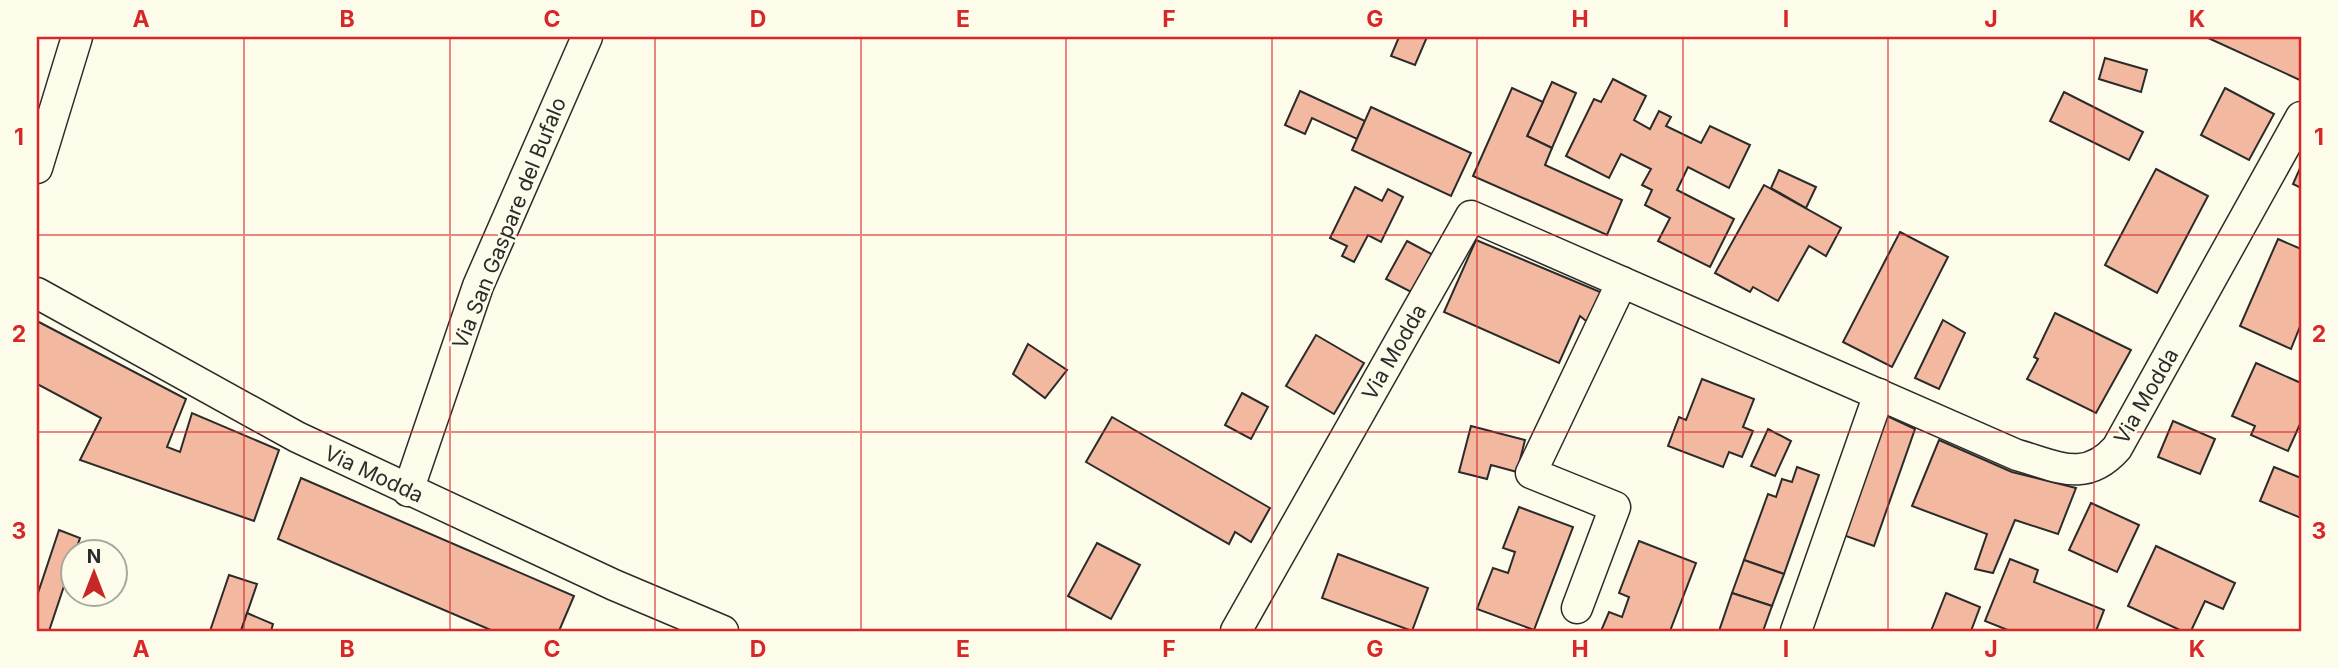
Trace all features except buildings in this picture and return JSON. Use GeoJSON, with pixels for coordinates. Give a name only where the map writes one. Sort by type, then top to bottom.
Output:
{"type":"FeatureCollection","features":[{"type":"Feature","properties":{"kind":"street"},"geometry":{"type":"LineString","coordinates":[[37,168],[77,37]]}},
{"type":"Feature","properties":{"kind":"street","name":"Via San Gaspare del Bufalo"},"geometry":{"type":"LineString","coordinates":[[408,491],[478,286],[587,37]]}},
{"type":"Feature","properties":{"kind":"street","name":"Via Modda"},"geometry":{"type":"LineString","coordinates":[[1236,631],[1471,216],[2017,455],[2072,470],[2093,469],[2118,448],[2301,117]]}},
{"type":"Feature","properties":{"kind":"street"},"geometry":{"type":"LineString","coordinates":[[1577,608],[1615,507],[1531,473],[1622,282]]}},
{"type":"Feature","properties":{"kind":"street","name":"Via Modda"},"geometry":{"type":"LineString","coordinates":[[37,293],[274,425],[408,491],[723,631]]}},
{"type":"Feature","properties":{"kind":"street"},"geometry":{"type":"LineString","coordinates":[[1796,631],[1879,394]]}}]}
